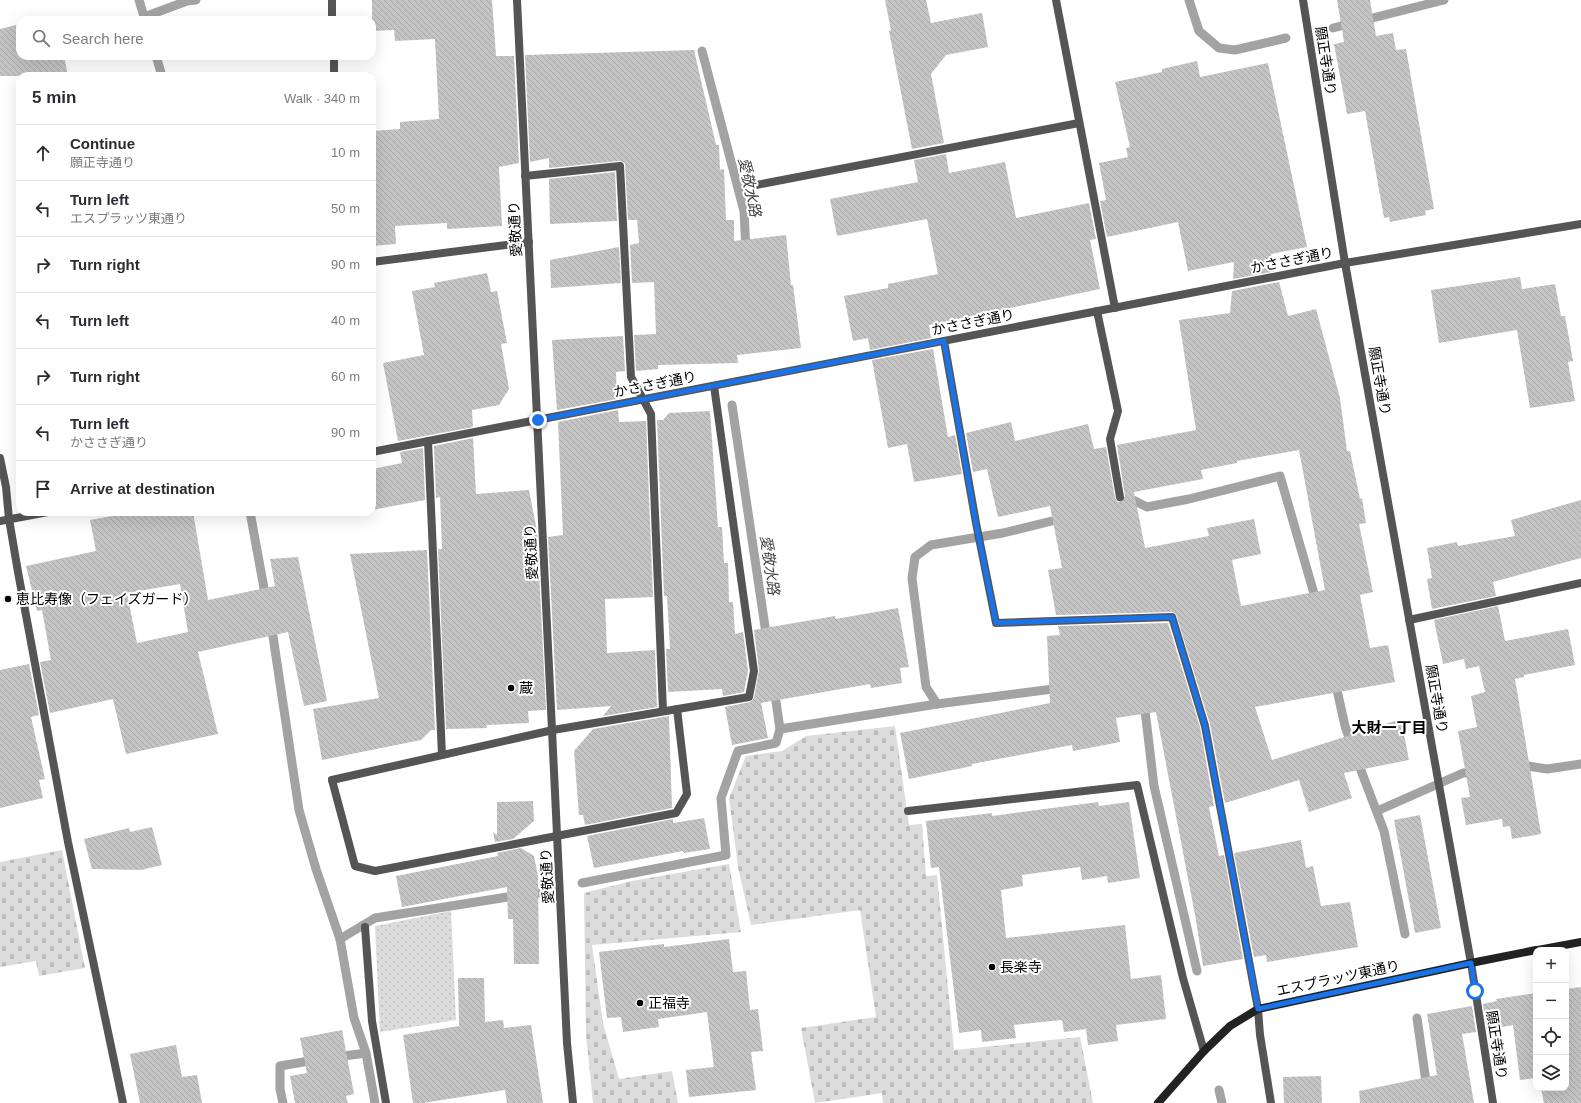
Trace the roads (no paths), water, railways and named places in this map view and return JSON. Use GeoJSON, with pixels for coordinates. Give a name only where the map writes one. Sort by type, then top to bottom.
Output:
{"type":"FeatureCollection","features":[{"type":"Feature","properties":{"kind":"street"},"geometry":{"type":"LineString","coordinates":[[332,0],[332,16]]}},
{"type":"Feature","properties":{"kind":"street","name":"愛敬通り"},"geometry":{"type":"LineString","coordinates":[[517,0],[568,1043],[573,1103]]}},
{"type":"Feature","properties":{"kind":"street"},"geometry":{"type":"LineString","coordinates":[[1056,0],[1114,308]]}},
{"type":"Feature","properties":{"kind":"street","name":"願正寺通り"},"geometry":{"type":"LineString","coordinates":[[1302,0],[1345,263],[1471,963],[1493,1103]]}},
{"type":"Feature","properties":{"kind":"street"},"geometry":{"type":"LineString","coordinates":[[334,60],[334,72]]}},
{"type":"Feature","properties":{"kind":"street"},"geometry":{"type":"LineString","coordinates":[[756,185],[1079,123]]}},
{"type":"Feature","properties":{"kind":"street"},"geometry":{"type":"LineString","coordinates":[[526,176],[620,166],[631,377],[651,414],[663,711]]}},
{"type":"Feature","properties":{"kind":"street","name":"かささぎ通り"},"geometry":{"type":"LineString","coordinates":[[376,451],[1345,263],[1581,224]]}},
{"type":"Feature","properties":{"kind":"street"},"geometry":{"type":"LineString","coordinates":[[376,261],[529,242]]}},
{"type":"Feature","properties":{"kind":"street"},"geometry":{"type":"LineString","coordinates":[[1097,311],[1118,411],[1110,439],[1120,498]]}},
{"type":"Feature","properties":{"kind":"street"},"geometry":{"type":"LineString","coordinates":[[944,341],[976,524],[996,623],[1172,617],[1205,726],[1258,1009],[1260,1035],[1271,1103]]}},
{"type":"Feature","properties":{"kind":"street"},"geometry":{"type":"LineString","coordinates":[[677,709],[687,794],[676,813],[376,871],[355,866],[332,780],[553,730],[663,711],[748,697],[754,671],[714,386]]}},
{"type":"Feature","properties":{"kind":"street"},"geometry":{"type":"LineString","coordinates":[[428,441],[442,755]]}},
{"type":"Feature","properties":{"kind":"street"},"geometry":{"type":"LineString","coordinates":[[0,458],[6,487],[9,519],[68,842],[123,1103]]}},
{"type":"Feature","properties":{"kind":"street"},"geometry":{"type":"LineString","coordinates":[[0,521],[26,516]]}},
{"type":"Feature","properties":{"kind":"street"},"geometry":{"type":"LineString","coordinates":[[1409,620],[1581,583]]}},
{"type":"Feature","properties":{"kind":"street"},"geometry":{"type":"LineString","coordinates":[[908,811],[1137,785],[1183,978],[1204,1051]]}},
{"type":"Feature","properties":{"kind":"street"},"geometry":{"type":"LineString","coordinates":[[365,927],[372,1021],[386,1103]]}},
{"type":"Feature","properties":{"kind":"street","name":"エスプラッツ東通り"},"geometry":{"type":"LineString","coordinates":[[1554,947],[1581,942]]}},
{"type":"Feature","properties":{"kind":"street","name":"エスプラッツ東通り"},"geometry":{"type":"LineString","coordinates":[[1158,1103],[1204,1051],[1230,1026],[1258,1009],[1533,951]]}},
{"type":"Feature","properties":{"kind":"waterway"},"geometry":{"type":"LineString","coordinates":[[139,0],[144,16]]}},
{"type":"Feature","properties":{"kind":"waterway"},"geometry":{"type":"LineString","coordinates":[[147,16],[187,1],[196,0]]}},
{"type":"Feature","properties":{"kind":"waterway"},"geometry":{"type":"LineString","coordinates":[[1189,0],[1199,31],[1219,48],[1235,50],[1286,38]]}},
{"type":"Feature","properties":{"kind":"waterway"},"geometry":{"type":"LineString","coordinates":[[1333,28],[1444,0]]}},
{"type":"Feature","properties":{"kind":"waterway","name":"愛敬水路"},"geometry":{"type":"LineString","coordinates":[[702,51],[744,211],[746,251]]}},
{"type":"Feature","properties":{"kind":"waterway"},"geometry":{"type":"LineString","coordinates":[[157,60],[161,72]]}},
{"type":"Feature","properties":{"kind":"waterway","name":"愛敬水路"},"geometry":{"type":"LineString","coordinates":[[732,405],[767,640]]}},
{"type":"Feature","properties":{"kind":"waterway"},"geometry":{"type":"LineString","coordinates":[[1124,502],[1133,500],[1147,507],[1189,499],[1280,476],[1317,604]]}},
{"type":"Feature","properties":{"kind":"waterway"},"geometry":{"type":"LineString","coordinates":[[251,516],[266,599]]}},
{"type":"Feature","properties":{"kind":"waterway"},"geometry":{"type":"LineString","coordinates":[[780,729],[937,704],[926,687],[912,578],[915,557],[931,545],[1003,533],[1064,518]]}},
{"type":"Feature","properties":{"kind":"waterway"},"geometry":{"type":"LineString","coordinates":[[271,623],[299,810],[316,869],[340,939],[354,1018],[366,1053],[375,1103]]}},
{"type":"Feature","properties":{"kind":"waterway"},"geometry":{"type":"LineString","coordinates":[[1335,681],[1345,726],[1352,746]]}},
{"type":"Feature","properties":{"kind":"waterway"},"geometry":{"type":"LineString","coordinates":[[582,883],[726,855],[721,798],[738,751],[776,743],[780,729],[774,688]]}},
{"type":"Feature","properties":{"kind":"waterway"},"geometry":{"type":"LineString","coordinates":[[937,704],[1061,688]]}},
{"type":"Feature","properties":{"kind":"waterway"},"geometry":{"type":"LineString","coordinates":[[1144,702],[1154,786],[1197,971]]}},
{"type":"Feature","properties":{"kind":"waterway"},"geometry":{"type":"LineString","coordinates":[[1357,760],[1384,831],[1405,934]]}},
{"type":"Feature","properties":{"kind":"waterway"},"geometry":{"type":"LineString","coordinates":[[1519,767],[1528,766],[1547,769],[1581,764]]}},
{"type":"Feature","properties":{"kind":"waterway"},"geometry":{"type":"LineString","coordinates":[[1377,811],[1463,773],[1476,772]]}},
{"type":"Feature","properties":{"kind":"waterway"},"geometry":{"type":"LineString","coordinates":[[340,939],[375,918],[539,893]]}},
{"type":"Feature","properties":{"kind":"waterway"},"geometry":{"type":"LineString","coordinates":[[1417,1018],[1429,1103]]}},
{"type":"Feature","properties":{"kind":"waterway"},"geometry":{"type":"LineString","coordinates":[[336,1057],[366,1053]]}},
{"type":"Feature","properties":{"kind":"waterway"},"geometry":{"type":"LineString","coordinates":[[283,1103],[280,1089],[280,1066],[315,1060]]}},
{"type":"Feature","properties":{"kind":"waterway"},"geometry":{"type":"LineString","coordinates":[[1219,1090],[1222,1103]]}},
{"type":"Feature","properties":{"kind":"place","name":"恵比寿像（フェイズガード）"},"geometry":{"type":"Point","coordinates":[8,599]}},
{"type":"Feature","properties":{"kind":"place","name":"蔵"},"geometry":{"type":"Point","coordinates":[511,688]}},
{"type":"Feature","properties":{"kind":"place","name":"長楽寺"},"geometry":{"type":"Point","coordinates":[992,967]}},
{"type":"Feature","properties":{"kind":"place","name":"正福寺"},"geometry":{"type":"Point","coordinates":[640,1003]}},
{"type":"Feature","properties":{"kind":"district","name":"大財一丁目"},"geometry":{"type":"Point","coordinates":[1389,727]}}]}
